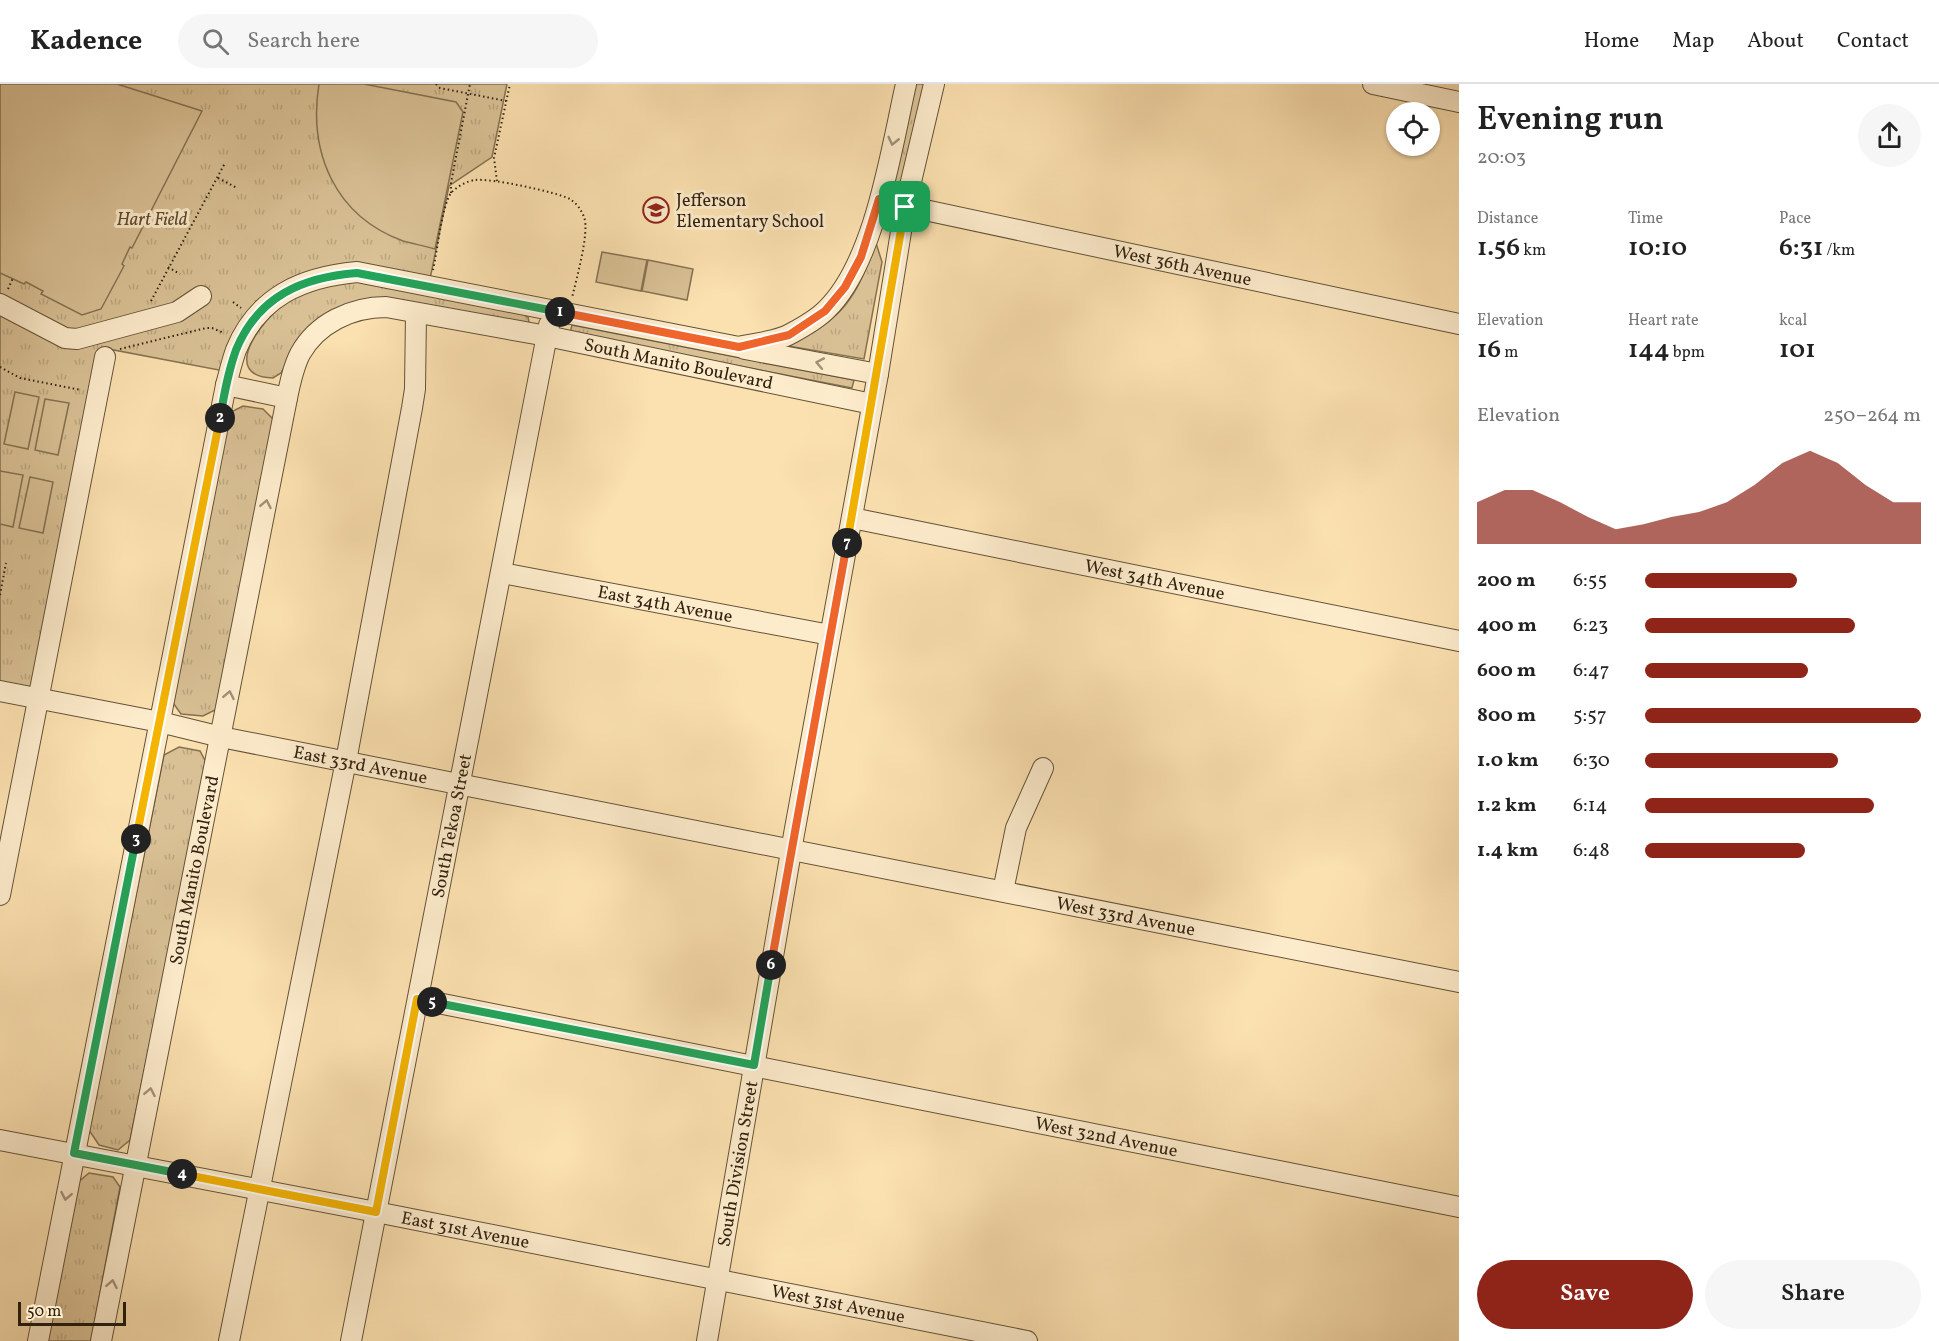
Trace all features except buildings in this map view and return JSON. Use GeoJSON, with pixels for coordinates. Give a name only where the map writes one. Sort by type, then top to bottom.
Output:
{"type":"FeatureCollection","features":[{"type":"Feature","properties":{"kind":"street","name":"South Manito Boulevard"},"geometry":{"type":"LineString","coordinates":[[38,1341],[226,386],[236,350],[248,328],[260,312],[293,286],[331,274],[357,273],[382,276],[739,347],[789,335],[825,311],[845,287],[861,257],[879,199],[906,84]]}},
{"type":"Feature","properties":{"kind":"street"},"geometry":{"type":"LineString","coordinates":[[905,207],[934,84]]}},
{"type":"Feature","properties":{"kind":"street"},"geometry":{"type":"LineString","coordinates":[[1373,84],[1459,102]]}},
{"type":"Feature","properties":{"kind":"street","name":"West 36th Avenue"},"geometry":{"type":"LineString","coordinates":[[879,199],[905,207],[1459,324]]}},
{"type":"Feature","properties":{"kind":"street","name":"South Division Street"},"geometry":{"type":"LineString","coordinates":[[707,1341],[792,849],[878,374],[905,207]]}},
{"type":"Feature","properties":{"kind":"street"},"geometry":{"type":"LineString","coordinates":[[3,299],[65,338],[77,339],[177,312],[201,296]]}},
{"type":"Feature","properties":{"kind":"street","name":"South Manito Boulevard"},"geometry":{"type":"LineString","coordinates":[[101,1341],[287,398],[293,371],[312,336],[346,314],[371,307],[386,307],[547,336],[872,404]]}},
{"type":"Feature","properties":{"kind":"street","name":"South Tekoa Street"},"geometry":{"type":"LineString","coordinates":[[351,1341],[552,310]]}},
{"type":"Feature","properties":{"kind":"street"},"geometry":{"type":"LineString","coordinates":[[229,1341],[346,761],[412,408],[415,389],[416,313]]}},
{"type":"Feature","properties":{"kind":"street"},"geometry":{"type":"LineString","coordinates":[[739,347],[878,374]]}},
{"type":"Feature","properties":{"kind":"street"},"geometry":{"type":"LineString","coordinates":[[0,895],[105,357]]}},
{"type":"Feature","properties":{"kind":"street"},"geometry":{"type":"LineString","coordinates":[[226,386],[287,398]]}},
{"type":"Feature","properties":{"kind":"street","name":"West 34th Avenue"},"geometry":{"type":"LineString","coordinates":[[852,518],[1459,641]]}},
{"type":"Feature","properties":{"kind":"street","name":"East 34th Avenue"},"geometry":{"type":"LineString","coordinates":[[502,573],[830,635]]}},
{"type":"Feature","properties":{"kind":"street","name":"East 33rd Avenue"},"geometry":{"type":"LineString","coordinates":[[0,691],[220,737],[792,849]]}},
{"type":"Feature","properties":{"kind":"street"},"geometry":{"type":"LineString","coordinates":[[1003,891],[1016,828],[1043,768]]}},
{"type":"Feature","properties":{"kind":"street","name":"West 33rd Avenue"},"geometry":{"type":"LineString","coordinates":[[792,849],[1459,982]]}},
{"type":"Feature","properties":{"kind":"street","name":"West 32nd Avenue"},"geometry":{"type":"LineString","coordinates":[[417,999],[1459,1207]]}},
{"type":"Feature","properties":{"kind":"street","name":"East 31st Avenue"},"geometry":{"type":"LineString","coordinates":[[0,1140],[718,1278]]}},
{"type":"Feature","properties":{"kind":"street","name":"West 31st Avenue"},"geometry":{"type":"LineString","coordinates":[[718,1278],[1027,1341]]}},
{"type":"Feature","properties":{"kind":"path"},"geometry":{"type":"LineString","coordinates":[[436,84],[440,88],[506,101]]}},
{"type":"Feature","properties":{"kind":"path"},"geometry":{"type":"LineString","coordinates":[[433,273],[446,206],[451,193],[470,84]]}},
{"type":"Feature","properties":{"kind":"path"},"geometry":{"type":"LineString","coordinates":[[497,182],[494,158],[510,84]]}},
{"type":"Feature","properties":{"kind":"path"},"geometry":{"type":"LineString","coordinates":[[147,309],[225,163]]}},
{"type":"Feature","properties":{"kind":"path"},"geometry":{"type":"LineString","coordinates":[[217,177],[237,188]]}},
{"type":"Feature","properties":{"kind":"path"},"geometry":{"type":"LineString","coordinates":[[451,193],[461,185],[473,181],[497,182],[572,200],[580,208],[585,219],[586,230],[572,301]]}},
{"type":"Feature","properties":{"kind":"path"},"geometry":{"type":"LineString","coordinates":[[168,267],[180,274]]}},
{"type":"Feature","properties":{"kind":"path"},"geometry":{"type":"LineString","coordinates":[[3,299],[13,278]]}},
{"type":"Feature","properties":{"kind":"path"},"geometry":{"type":"LineString","coordinates":[[233,302],[246,312]]}},
{"type":"Feature","properties":{"kind":"path"},"geometry":{"type":"LineString","coordinates":[[0,595],[6,563]]}},
{"type":"Feature","properties":{"kind":"green space","name":"Hart Field"},"geometry":{"type":"Polygon","coordinates":[[[0,84],[507,84],[492,157],[449,186],[430,279],[297,278],[224,371],[103,348],[36,691],[0,684],[0,84]]]}},
{"type":"Feature","properties":{"kind":"green space"},"geometry":{"type":"Polygon","coordinates":[[[0,84],[117,84],[202,111],[132,248],[130,247],[122,264],[124,266],[101,309],[82,315],[41,294],[43,291],[26,282],[24,284],[0,273],[0,84]]]}},
{"type":"Feature","properties":{"kind":"green space"},"geometry":{"type":"Polygon","coordinates":[[[319,84],[364,84],[456,102],[463,112],[435,249],[403,241],[379,230],[360,216],[344,199],[331,179],[318,134],[319,84]]]}},
{"type":"Feature","properties":{"kind":"green space"},"geometry":{"type":"Polygon","coordinates":[[[915,84],[925,84],[900,186],[890,184],[915,84]]]}},
{"type":"Feature","properties":{"kind":"green space"},"geometry":{"type":"Polygon","coordinates":[[[876,243],[882,262],[864,359],[788,346],[822,326],[845,305],[861,279],[876,243]]]}},
{"type":"Feature","properties":{"kind":"green space"},"geometry":{"type":"Polygon","coordinates":[[[602,252],[647,260],[641,291],[596,282],[602,252]]]}},
{"type":"Feature","properties":{"kind":"green space"},"geometry":{"type":"Polygon","coordinates":[[[648,260],[693,269],[687,300],[642,291],[648,260]]]}},
{"type":"Feature","properties":{"kind":"green space"},"geometry":{"type":"Polygon","coordinates":[[[350,281],[523,314],[528,317],[529,322],[525,325],[382,300],[290,356],[281,373],[273,378],[257,375],[249,368],[247,357],[250,346],[257,333],[276,311],[308,292],[350,281]]]}},
{"type":"Feature","properties":{"kind":"green space"},"geometry":{"type":"Polygon","coordinates":[[[572,325],[854,380],[852,388],[570,333],[572,325]]]}},
{"type":"Feature","properties":{"kind":"green space"},"geometry":{"type":"Polygon","coordinates":[[[15,392],[39,397],[28,449],[4,444],[15,392]]]}},
{"type":"Feature","properties":{"kind":"green space"},"geometry":{"type":"Polygon","coordinates":[[[45,399],[69,403],[58,455],[35,450],[45,399]]]}},
{"type":"Feature","properties":{"kind":"green space"},"geometry":{"type":"Polygon","coordinates":[[[243,406],[263,409],[275,421],[219,708],[203,716],[181,714],[171,700],[227,414],[243,406]]]}},
{"type":"Feature","properties":{"kind":"green space"},"geometry":{"type":"Polygon","coordinates":[[[0,471],[23,475],[13,527],[0,524],[0,471]]]}},
{"type":"Feature","properties":{"kind":"green space"},"geometry":{"type":"Polygon","coordinates":[[[30,477],[53,482],[43,533],[19,528],[30,477]]]}},
{"type":"Feature","properties":{"kind":"green space"},"geometry":{"type":"Polygon","coordinates":[[[179,747],[200,751],[207,764],[130,1140],[118,1150],[99,1145],[89,1130],[164,755],[179,747]]]}},
{"type":"Feature","properties":{"kind":"green space"},"geometry":{"type":"Polygon","coordinates":[[[89,1173],[113,1177],[120,1187],[91,1341],[46,1341],[76,1184],[89,1173]]]}},
{"type":"Feature","properties":{"kind":"place","name":"Jefferson Elementary School"},"geometry":{"type":"Point","coordinates":[656,210]}},
{"type":"Feature","properties":{"kind":"route"},"geometry":{"type":"LineString","coordinates":[[879,199],[905,207],[878,374],[754,1065],[417,999],[376,1212],[74,1153],[226,386],[236,350],[260,312],[293,286],[331,274],[357,273],[382,276],[739,347],[789,335],[825,311],[845,287],[861,257],[879,199]]}}]}
